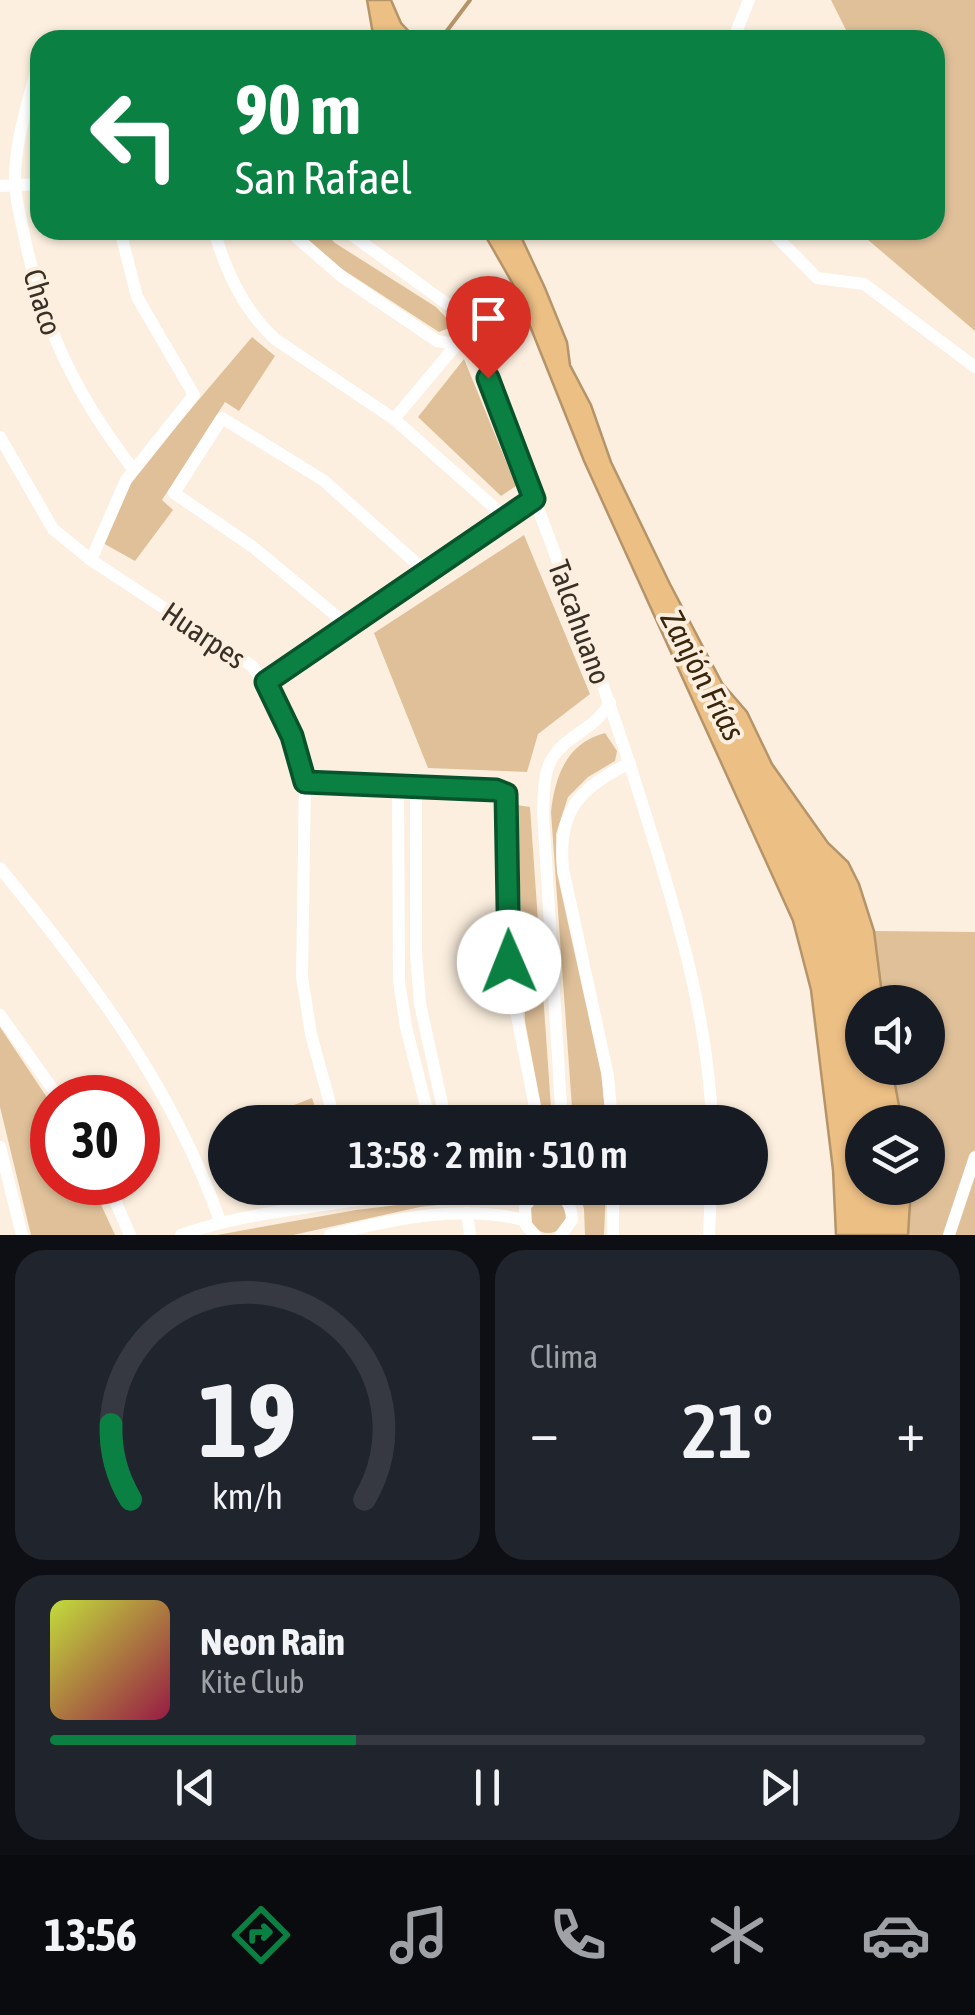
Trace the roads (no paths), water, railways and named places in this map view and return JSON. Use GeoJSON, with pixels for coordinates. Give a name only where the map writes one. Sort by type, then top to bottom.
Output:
{"type":"FeatureCollection","features":[{"type":"Feature","properties":{"kind":"street"},"geometry":{"type":"LineString","coordinates":[[736,30],[749,0]]}},
{"type":"Feature","properties":{"kind":"street","name":"Chaco"},"geometry":{"type":"LineString","coordinates":[[30,98],[15,186],[37,292],[54,341],[99,422],[133,469]]}},
{"type":"Feature","properties":{"kind":"street"},"geometry":{"type":"LineString","coordinates":[[23,127],[30,126]]}},
{"type":"Feature","properties":{"kind":"street"},"geometry":{"type":"LineString","coordinates":[[0,186],[30,185]]}},
{"type":"Feature","properties":{"kind":"street"},"geometry":{"type":"LineString","coordinates":[[91,560],[133,469],[194,395],[137,297],[123,240]]}},
{"type":"Feature","properties":{"kind":"street"},"geometry":{"type":"LineString","coordinates":[[218,240],[233,282],[258,323],[275,339],[394,419],[505,517]]}},
{"type":"Feature","properties":{"kind":"street"},"geometry":{"type":"LineString","coordinates":[[300,240],[341,276],[438,340],[477,348]]}},
{"type":"Feature","properties":{"kind":"street","name":"Talcahuano"},"geometry":{"type":"LineString","coordinates":[[359,240],[462,317],[610,702],[601,719],[553,757],[545,782],[543,812],[561,1105]]}},
{"type":"Feature","properties":{"kind":"street"},"geometry":{"type":"LineString","coordinates":[[780,240],[817,278],[864,284],[975,368]]}},
{"type":"Feature","properties":{"kind":"street"},"geometry":{"type":"LineString","coordinates":[[394,419],[456,344]]}},
{"type":"Feature","properties":{"kind":"street"},"geometry":{"type":"LineString","coordinates":[[346,624],[253,547],[174,494],[222,418],[322,480],[424,571]]}},
{"type":"Feature","properties":{"kind":"street","name":"Huarpes"},"geometry":{"type":"LineString","coordinates":[[0,437],[53,529],[91,560],[252,666],[266,682],[292,736],[305,782],[302,977],[311,1034],[330,1105]]}},
{"type":"Feature","properties":{"kind":"street"},"geometry":{"type":"LineString","coordinates":[[266,682],[534,499]]}},
{"type":"Feature","properties":{"kind":"street"},"geometry":{"type":"LineString","coordinates":[[610,702],[664,872],[692,979],[711,1105]]}},
{"type":"Feature","properties":{"kind":"street"},"geometry":{"type":"LineString","coordinates":[[610,1105],[605,1061],[563,869],[562,839],[574,803],[606,775],[630,763]]}},
{"type":"Feature","properties":{"kind":"street"},"geometry":{"type":"LineString","coordinates":[[305,782],[496,790],[506,794],[512,990],[535,1105]]}},
{"type":"Feature","properties":{"kind":"street"},"geometry":{"type":"LineString","coordinates":[[398,785],[399,981],[426,1105]]}},
{"type":"Feature","properties":{"kind":"street"},"geometry":{"type":"LineString","coordinates":[[416,786],[419,987],[426,1044],[442,1105]]}},
{"type":"Feature","properties":{"kind":"street"},"geometry":{"type":"LineString","coordinates":[[0,868],[89,980],[156,1078],[192,1149],[220,1221]]}},
{"type":"Feature","properties":{"kind":"street"},"geometry":{"type":"LineString","coordinates":[[0,1016],[43,1075]]}},
{"type":"Feature","properties":{"kind":"street"},"geometry":{"type":"LineString","coordinates":[[0,1147],[22,1235]]}},
{"type":"Feature","properties":{"kind":"street"},"geometry":{"type":"LineString","coordinates":[[950,1235],[975,1157]]}},
{"type":"Feature","properties":{"kind":"street"},"geometry":{"type":"LineString","coordinates":[[118,1205],[130,1235]]}},
{"type":"Feature","properties":{"kind":"street"},"geometry":{"type":"LineString","coordinates":[[181,1235],[220,1221],[301,1205]]}},
{"type":"Feature","properties":{"kind":"street"},"geometry":{"type":"LineString","coordinates":[[330,1235],[492,1212],[529,1230],[528,1205]]}},
{"type":"Feature","properties":{"kind":"street"},"geometry":{"type":"LineString","coordinates":[[564,1234],[572,1213],[570,1205]]}},
{"type":"Feature","properties":{"kind":"street"},"geometry":{"type":"LineString","coordinates":[[613,1205],[613,1235]]}},
{"type":"Feature","properties":{"kind":"street"},"geometry":{"type":"LineString","coordinates":[[709,1235],[710,1205]]}},
{"type":"Feature","properties":{"kind":"street"},"geometry":{"type":"LineString","coordinates":[[467,1213],[470,1235]]}},
{"type":"Feature","properties":{"kind":"water"},"geometry":{"type":"Polygon","coordinates":[[[367,0],[391,0],[408,30],[372,30],[367,0]]]}},
{"type":"Feature","properties":{"kind":"water","name":"Zanjón Frías"},"geometry":{"type":"Polygon","coordinates":[[[488,240],[523,240],[567,342],[570,365],[591,405],[611,462],[670,584],[722,683],[747,712],[772,764],[828,843],[848,862],[859,884],[874,931],[881,985],[845,985],[845,1085],[895,1085],[899,1105],[845,1105],[845,1205],[910,1205],[908,1235],[836,1235],[833,1170],[811,990],[793,921],[584,461],[514,286],[488,240]]]}},
{"type":"Feature","properties":{"kind":"waterway"},"geometry":{"type":"LineString","coordinates":[[448,30],[470,0]]}}]}
